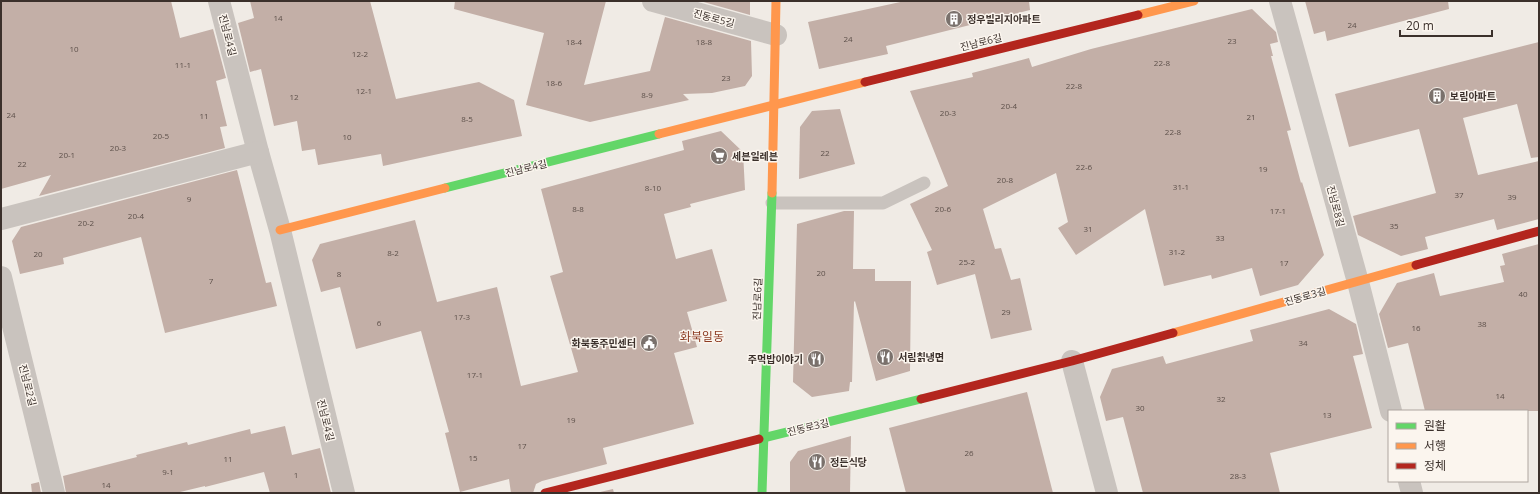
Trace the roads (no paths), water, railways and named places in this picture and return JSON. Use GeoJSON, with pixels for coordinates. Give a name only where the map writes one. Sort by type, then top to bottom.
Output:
{"type":"FeatureCollection","features":[{"type":"Feature","properties":{"kind":"street","name":"진남로4길"},"geometry":{"type":"LineString","coordinates":[[219,1],[280,230],[344,493]]}},
{"type":"Feature","properties":{"kind":"street","name":"진동로5길"},"geometry":{"type":"LineString","coordinates":[[653,1],[776,35]]}},
{"type":"Feature","properties":{"kind":"street","name":"진남로6길"},"geometry":{"type":"LineString","coordinates":[[762,493],[772,203],[776,1]]}},
{"type":"Feature","properties":{"kind":"street","name":"진남로6길"},"geometry":{"type":"LineString","coordinates":[[773,105],[1194,1]]}},
{"type":"Feature","properties":{"kind":"street","name":"진남로8길"},"geometry":{"type":"LineString","coordinates":[[1280,1],[1358,282],[1391,410]]}},
{"type":"Feature","properties":{"kind":"street","name":"진남로4길"},"geometry":{"type":"LineString","coordinates":[[280,230],[773,105]]}},
{"type":"Feature","properties":{"kind":"street"},"geometry":{"type":"LineString","coordinates":[[1,219],[258,152]]}},
{"type":"Feature","properties":{"kind":"street","name":"진동로3길"},"geometry":{"type":"LineString","coordinates":[[545,493],[1072,361],[1539,231]]}},
{"type":"Feature","properties":{"kind":"street","name":"진남로2길"},"geometry":{"type":"LineString","coordinates":[[1,277],[54,493]]}},
{"type":"Feature","properties":{"kind":"street"},"geometry":{"type":"LineString","coordinates":[[1072,361],[1107,493]]}},
{"type":"Feature","properties":{"kind":"street"},"geometry":{"type":"LineString","coordinates":[[1409,482],[1412,493]]}},
{"type":"Feature","properties":{"kind":"lane"},"geometry":{"type":"LineString","coordinates":[[772,203],[883,203],[924,183]]}},
{"type":"Feature","properties":{"kind":"place","name":"정우빌리지아파트"},"geometry":{"type":"Point","coordinates":[954,19]}},
{"type":"Feature","properties":{"kind":"place","name":"보림아파트"},"geometry":{"type":"Point","coordinates":[1437,96]}},
{"type":"Feature","properties":{"kind":"place","name":"세븐일레븐"},"geometry":{"type":"Point","coordinates":[719,156]}},
{"type":"Feature","properties":{"kind":"place","name":"화북동주민센터"},"geometry":{"type":"Point","coordinates":[649,343]}},
{"type":"Feature","properties":{"kind":"place","name":"서림칡냉면"},"geometry":{"type":"Point","coordinates":[885,357]}},
{"type":"Feature","properties":{"kind":"place","name":"주먹밥이야기"},"geometry":{"type":"Point","coordinates":[816,359]}},
{"type":"Feature","properties":{"kind":"place","name":"정든식당"},"geometry":{"type":"Point","coordinates":[817,462]}},
{"type":"Feature","properties":{"kind":"district","name":"화북일동"},"geometry":{"type":"Point","coordinates":[702,336]}}]}
